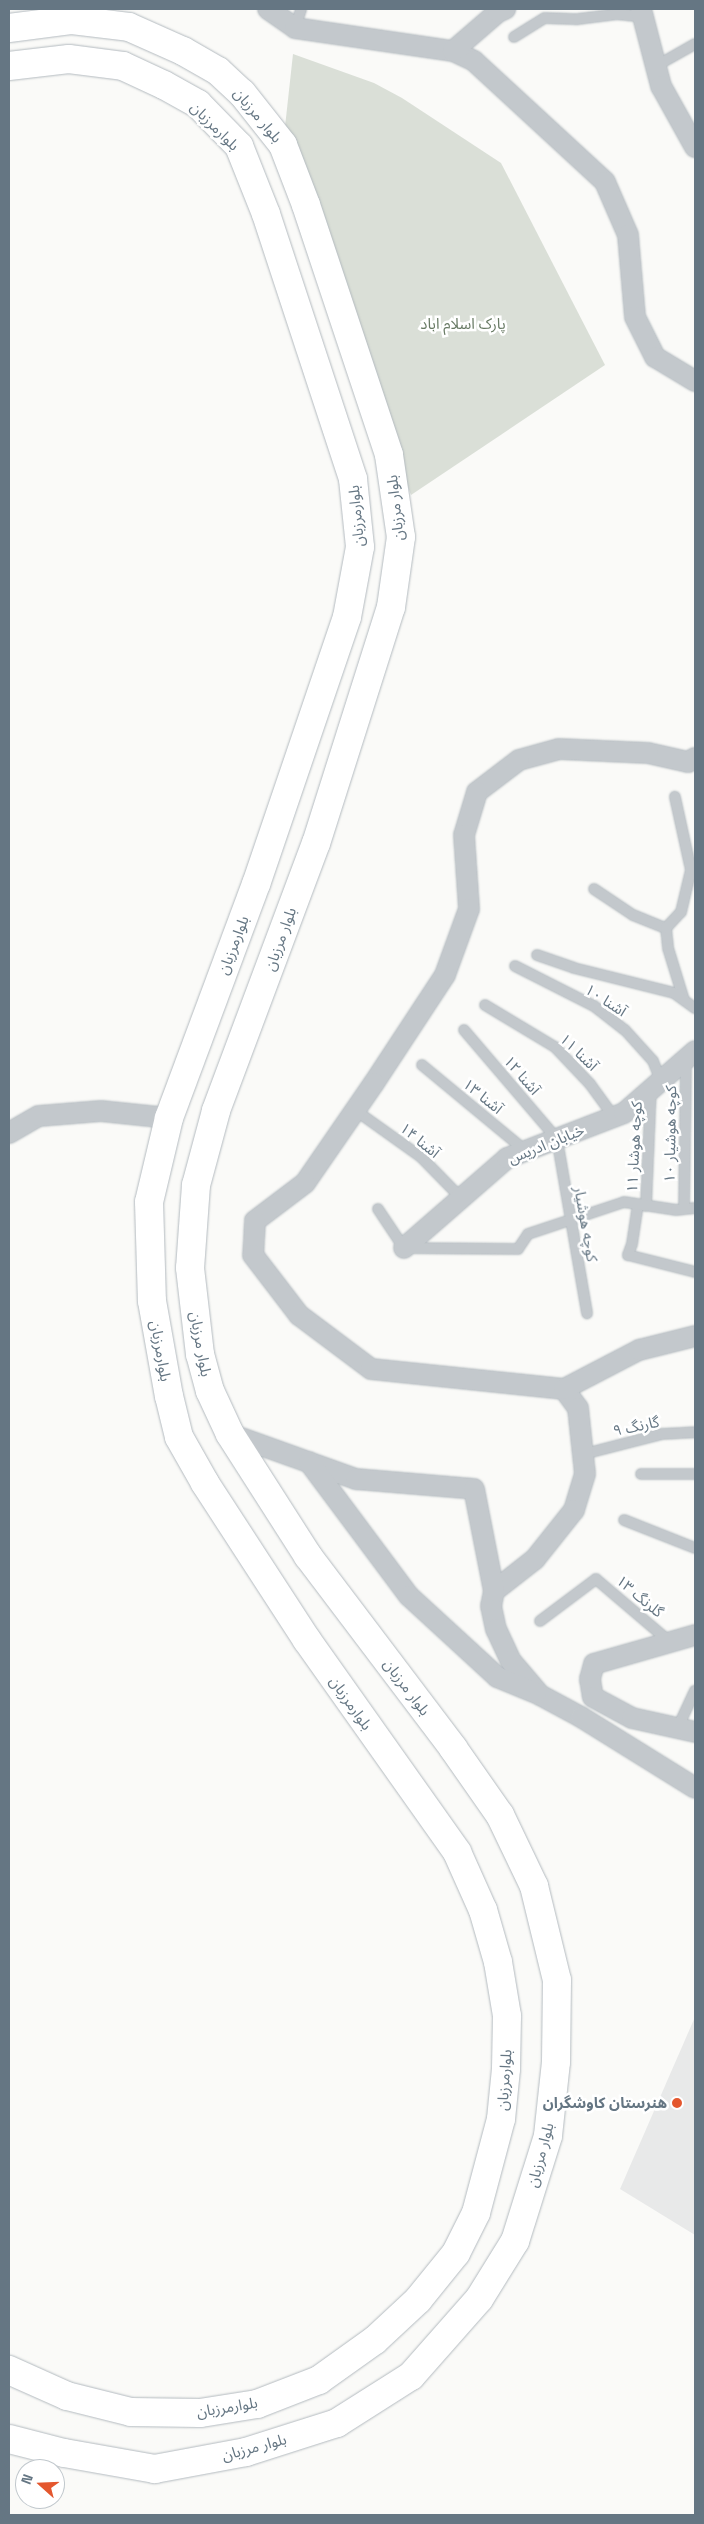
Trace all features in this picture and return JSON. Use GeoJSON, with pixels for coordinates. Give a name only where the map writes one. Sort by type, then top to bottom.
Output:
{"type":"FeatureCollection","features":[{"type":"Feature","properties":{"kind":"main road","name":"بلوار مرزبان"},"geometry":{"type":"LineString","coordinates":[[9,28],[72,20],[129,27],[183,51],[218,71],[242,93],[283,145],[306,205],[389,455],[401,537],[391,607],[316,843],[216,1111],[196,1185],[190,1268],[200,1354],[210,1391],[230,1434],[308,1556],[453,1748],[500,1815],[534,1886],[557,1980],[556,2062],[548,2136],[515,2241],[479,2300],[411,2376],[337,2423],[246,2452],[155,2469],[64,2452],[9,2439]]}},
{"type":"Feature","properties":{"kind":"main road","name":"بلوارمرزبان"},"geometry":{"type":"LineString","coordinates":[[9,66],[69,59],[123,66],[164,85],[198,104],[239,146],[266,214],[353,479],[360,548],[347,617],[256,884],[169,1118],[149,1202],[152,1301],[169,1396],[180,1437],[205,1483],[307,1640],[457,1852],[483,1910],[498,1962],[507,2016],[506,2069],[501,2119],[492,2161],[476,2213],[456,2253],[418,2300],[375,2340],[319,2380],[257,2404],[200,2412],[131,2412],[67,2396],[9,2370]]}},
{"type":"Feature","properties":{"kind":"street"},"geometry":{"type":"LineString","coordinates":[[268,9],[294,28],[452,51],[474,61],[605,182],[628,235],[635,317],[655,357],[695,381]]}},
{"type":"Feature","properties":{"kind":"street"},"geometry":{"type":"LineString","coordinates":[[452,51],[501,10]]}},
{"type":"Feature","properties":{"kind":"street"},"geometry":{"type":"LineString","coordinates":[[642,13],[661,86],[693,138]]}},
{"type":"Feature","properties":{"kind":"street"},"geometry":{"type":"LineString","coordinates":[[695,758],[688,762],[648,753],[559,749],[519,760],[476,792],[464,835],[469,909],[445,975],[356,1110],[305,1183],[255,1221],[253,1255],[299,1315],[371,1369],[564,1389],[640,1350],[695,1336]]}},
{"type":"Feature","properties":{"kind":"street","name":"خیابان ادریس"},"geometry":{"type":"LineString","coordinates":[[404,1248],[507,1158],[624,1113],[691,1055]]}},
{"type":"Feature","properties":{"kind":"street"},"geometry":{"type":"LineString","coordinates":[[9,1133],[39,1116],[101,1111],[169,1118]]}},
{"type":"Feature","properties":{"kind":"street"},"geometry":{"type":"LineString","coordinates":[[494,1590],[536,1559],[574,1510],[585,1474],[584,1454],[578,1408],[564,1389]]}},
{"type":"Feature","properties":{"kind":"street"},"geometry":{"type":"LineString","coordinates":[[230,1434],[356,1479],[474,1489],[494,1590],[491,1606],[496,1629],[511,1660],[540,1695]]}},
{"type":"Feature","properties":{"kind":"street"},"geometry":{"type":"LineString","coordinates":[[310,1462],[409,1596],[497,1677],[540,1695],[581,1717],[695,1788]]}},
{"type":"Feature","properties":{"kind":"street"},"geometry":{"type":"LineString","coordinates":[[687,1729],[632,1718],[593,1697],[590,1679],[594,1664],[695,1635]]}},
{"type":"Feature","properties":{"kind":"lane"},"geometry":{"type":"LineString","coordinates":[[294,28],[301,9]]}},
{"type":"Feature","properties":{"kind":"lane"},"geometry":{"type":"LineString","coordinates":[[514,37],[546,18],[578,19],[642,13]]}},
{"type":"Feature","properties":{"kind":"lane"},"geometry":{"type":"LineString","coordinates":[[656,66],[695,44]]}},
{"type":"Feature","properties":{"kind":"lane"},"geometry":{"type":"LineString","coordinates":[[675,797],[691,870],[681,912],[666,928],[668,948],[684,1000]]}},
{"type":"Feature","properties":{"kind":"lane"},"geometry":{"type":"LineString","coordinates":[[594,889],[632,915],[666,928]]}},
{"type":"Feature","properties":{"kind":"lane","name":"آشنا ۱۰"},"geometry":{"type":"LineString","coordinates":[[537,955],[574,968],[674,993],[695,1008]]}},
{"type":"Feature","properties":{"kind":"lane","name":"آشنا ۱۰"},"geometry":{"type":"LineString","coordinates":[[515,966],[594,1006],[625,1030],[653,1061],[656,1085]]}},
{"type":"Feature","properties":{"kind":"lane","name":"آشنا ۱۱"},"geometry":{"type":"LineString","coordinates":[[485,1005],[555,1047],[590,1084],[614,1117]]}},
{"type":"Feature","properties":{"kind":"lane","name":"آشنا ۱۲"},"geometry":{"type":"LineString","coordinates":[[464,1030],[557,1139]]}},
{"type":"Feature","properties":{"kind":"lane","name":"کوچه هوشیار ۱۰"},"geometry":{"type":"LineString","coordinates":[[684,1209],[691,1055]]}},
{"type":"Feature","properties":{"kind":"lane","name":"آشنا ۱۳"},"geometry":{"type":"LineString","coordinates":[[422,1065],[526,1150]]}},
{"type":"Feature","properties":{"kind":"lane","name":"کوچه هوشار ۱۱"},"geometry":{"type":"LineString","coordinates":[[656,1085],[642,1205],[628,1255],[695,1272]]}},
{"type":"Feature","properties":{"kind":"lane","name":"آشنا ۱۴"},"geometry":{"type":"LineString","coordinates":[[356,1110],[421,1157],[461,1198]]}},
{"type":"Feature","properties":{"kind":"lane","name":"کوچه هوشیار"},"geometry":{"type":"LineString","coordinates":[[557,1139],[586,1313]]}},
{"type":"Feature","properties":{"kind":"lane"},"geometry":{"type":"LineString","coordinates":[[378,1209],[404,1248],[518,1249],[528,1234],[624,1202],[684,1209],[695,1208]]}},
{"type":"Feature","properties":{"kind":"lane","name":"گارنگ ۹"},"geometry":{"type":"LineString","coordinates":[[584,1454],[662,1434],[695,1432]]}},
{"type":"Feature","properties":{"kind":"lane"},"geometry":{"type":"LineString","coordinates":[[641,1474],[695,1474]]}},
{"type":"Feature","properties":{"kind":"lane"},"geometry":{"type":"LineString","coordinates":[[624,1520],[695,1548]]}},
{"type":"Feature","properties":{"kind":"lane","name":"گلرنگ ۱۳"},"geometry":{"type":"LineString","coordinates":[[540,1621],[596,1579],[671,1643]]}},
{"type":"Feature","properties":{"kind":"lane"},"geometry":{"type":"LineString","coordinates":[[687,1729],[695,1692]]}},
{"type":"Feature","properties":{"kind":"shaded area","name":"هنرستان کاوشگران"},"geometry":{"type":"Polygon","coordinates":[[[695,2017],[695,2235],[620,2189],[695,2017]]]}},
{"type":"Feature","properties":{"kind":"green space","name":"پارک اسلام اباد"},"geometry":{"type":"Polygon","coordinates":[[[293,54],[374,83],[402,98],[501,163],[605,365],[411,495],[283,145],[293,54]]]}},
{"type":"Feature","properties":{"kind":"place","name":"هنرستان کاوشگران"},"geometry":{"type":"Point","coordinates":[677,2103]}}]}
